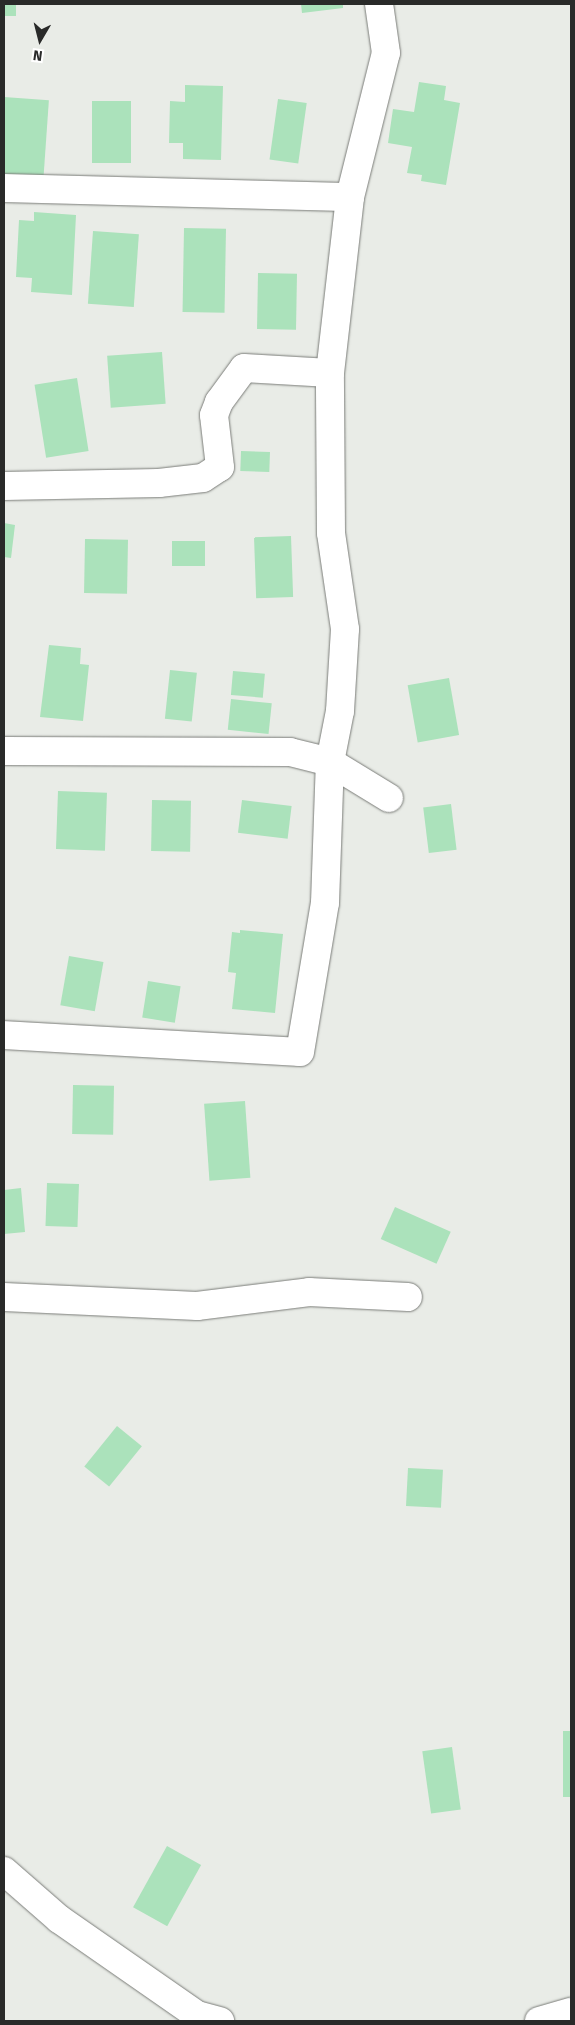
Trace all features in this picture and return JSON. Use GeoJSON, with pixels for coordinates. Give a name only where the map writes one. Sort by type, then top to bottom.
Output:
{"type":"FeatureCollection","features":[{"type":"Feature","properties":{"kind":"street"},"geometry":{"type":"LineString","coordinates":[[4,1035],[300,1052],[324,903],[330,762],[340,711],[345,629],[331,533],[330,373],[350,197],[386,53],[379,4]]}},
{"type":"Feature","properties":{"kind":"street"},"geometry":{"type":"LineString","coordinates":[[4,188],[350,197]]}},
{"type":"Feature","properties":{"kind":"street"},"geometry":{"type":"LineString","coordinates":[[4,486],[159,483],[203,478],[220,467],[214,415],[219,402],[244,368],[330,373]]}},
{"type":"Feature","properties":{"kind":"street"},"geometry":{"type":"LineString","coordinates":[[4,751],[290,752],[330,762],[389,798]]}},
{"type":"Feature","properties":{"kind":"street"},"geometry":{"type":"LineString","coordinates":[[4,1297],[197,1306],[308,1292],[408,1297]]}},
{"type":"Feature","properties":{"kind":"street"},"geometry":{"type":"LineString","coordinates":[[4,1871],[59,1919],[181,2004],[197,2015],[220,2021]]}},
{"type":"Feature","properties":{"kind":"street"},"geometry":{"type":"LineString","coordinates":[[539,2021],[571,2012]]}},
{"type":"Feature","properties":{"kind":"building"},"geometry":{"type":"Polygon","coordinates":[[[4,4],[16,4],[16,16],[4,16],[4,4]]]}},
{"type":"Feature","properties":{"kind":"building"},"geometry":{"type":"Polygon","coordinates":[[[301,4],[343,4],[343,8],[302,13],[301,4]]]}},
{"type":"Feature","properties":{"kind":"building"},"geometry":{"type":"Polygon","coordinates":[[[419,82],[446,86],[444,100],[460,103],[446,185],[421,181],[422,175],[407,173],[412,147],[388,143],[393,109],[414,112],[419,82]]]}},
{"type":"Feature","properties":{"kind":"building"},"geometry":{"type":"Polygon","coordinates":[[[185,85],[223,86],[221,160],[183,159],[183,143],[169,143],[170,101],[185,102],[185,85]]]}},
{"type":"Feature","properties":{"kind":"building"},"geometry":{"type":"Polygon","coordinates":[[[4,97],[49,100],[43,179],[4,176],[4,97]]]}},
{"type":"Feature","properties":{"kind":"building"},"geometry":{"type":"Polygon","coordinates":[[[278,99],[307,103],[298,163],[270,159],[278,99]]]}},
{"type":"Feature","properties":{"kind":"building"},"geometry":{"type":"Polygon","coordinates":[[[92,101],[131,101],[131,163],[92,163],[92,101]]]}},
{"type":"Feature","properties":{"kind":"building"},"geometry":{"type":"Polygon","coordinates":[[[34,212],[76,215],[72,295],[31,292],[32,278],[16,277],[19,220],[34,221],[34,212]]]}},
{"type":"Feature","properties":{"kind":"building"},"geometry":{"type":"Polygon","coordinates":[[[184,228],[226,229],[225,313],[183,312],[184,228]]]}},
{"type":"Feature","properties":{"kind":"building"},"geometry":{"type":"Polygon","coordinates":[[[93,231],[139,234],[134,307],[88,304],[93,231]]]}},
{"type":"Feature","properties":{"kind":"building"},"geometry":{"type":"Polygon","coordinates":[[[258,273],[297,274],[296,330],[257,329],[258,273]]]}},
{"type":"Feature","properties":{"kind":"building"},"geometry":{"type":"Polygon","coordinates":[[[162,352],[166,404],[111,408],[107,356],[162,352]]]}},
{"type":"Feature","properties":{"kind":"building"},"geometry":{"type":"Polygon","coordinates":[[[77,378],[89,451],[46,458],[35,385],[77,378]]]}},
{"type":"Feature","properties":{"kind":"building"},"geometry":{"type":"Polygon","coordinates":[[[241,451],[270,452],[269,472],[240,471],[241,451]]]}},
{"type":"Feature","properties":{"kind":"building"},"geometry":{"type":"Polygon","coordinates":[[[4,523],[15,525],[11,558],[4,557],[4,523]]]}},
{"type":"Feature","properties":{"kind":"building"},"geometry":{"type":"Polygon","coordinates":[[[291,536],[293,597],[256,598],[254,537],[291,536]]]}},
{"type":"Feature","properties":{"kind":"building"},"geometry":{"type":"Polygon","coordinates":[[[85,539],[128,540],[127,594],[84,593],[85,539]]]}},
{"type":"Feature","properties":{"kind":"building"},"geometry":{"type":"Polygon","coordinates":[[[172,541],[205,541],[205,566],[172,566],[172,541]]]}},
{"type":"Feature","properties":{"kind":"building"},"geometry":{"type":"Polygon","coordinates":[[[49,645],[81,648],[80,664],[89,665],[83,721],[40,717],[49,645]]]}},
{"type":"Feature","properties":{"kind":"building"},"geometry":{"type":"Polygon","coordinates":[[[170,670],[197,673],[192,722],[165,719],[170,670]]]}},
{"type":"Feature","properties":{"kind":"building"},"geometry":{"type":"Polygon","coordinates":[[[233,671],[265,674],[263,698],[231,695],[233,671]]]}},
{"type":"Feature","properties":{"kind":"building"},"geometry":{"type":"Polygon","coordinates":[[[449,678],[459,735],[418,742],[408,685],[449,678]]]}},
{"type":"Feature","properties":{"kind":"building"},"geometry":{"type":"Polygon","coordinates":[[[231,699],[272,703],[269,734],[228,730],[231,699]]]}},
{"type":"Feature","properties":{"kind":"building"},"geometry":{"type":"Polygon","coordinates":[[[58,791],[107,793],[105,851],[56,849],[58,791]]]}},
{"type":"Feature","properties":{"kind":"building"},"geometry":{"type":"Polygon","coordinates":[[[152,800],[191,801],[190,852],[151,851],[152,800]]]}},
{"type":"Feature","properties":{"kind":"building"},"geometry":{"type":"Polygon","coordinates":[[[242,800],[292,806],[288,839],[238,833],[242,800]]]}},
{"type":"Feature","properties":{"kind":"building"},"geometry":{"type":"Polygon","coordinates":[[[451,804],[457,850],[429,853],[423,807],[451,804]]]}},
{"type":"Feature","properties":{"kind":"building"},"geometry":{"type":"Polygon","coordinates":[[[240,930],[283,934],[275,1013],[232,1009],[236,973],[228,972],[232,932],[240,933],[240,930]]]}},
{"type":"Feature","properties":{"kind":"building"},"geometry":{"type":"Polygon","coordinates":[[[69,956],[103,962],[95,1011],[60,1005],[69,956]]]}},
{"type":"Feature","properties":{"kind":"building"},"geometry":{"type":"Polygon","coordinates":[[[148,981],[181,986],[175,1023],[142,1018],[148,981]]]}},
{"type":"Feature","properties":{"kind":"building"},"geometry":{"type":"Polygon","coordinates":[[[73,1085],[114,1086],[113,1135],[72,1134],[73,1085]]]}},
{"type":"Feature","properties":{"kind":"building"},"geometry":{"type":"Polygon","coordinates":[[[245,1101],[250,1178],[209,1181],[204,1104],[245,1101]]]}},
{"type":"Feature","properties":{"kind":"building"},"geometry":{"type":"Polygon","coordinates":[[[47,1183],[79,1184],[77,1227],[45,1226],[47,1183]]]}},
{"type":"Feature","properties":{"kind":"building"},"geometry":{"type":"Polygon","coordinates":[[[21,1188],[25,1232],[4,1234],[4,1190],[21,1188]]]}},
{"type":"Feature","properties":{"kind":"building"},"geometry":{"type":"Polygon","coordinates":[[[395,1207],[451,1232],[436,1264],[381,1239],[395,1207]]]}},
{"type":"Feature","properties":{"kind":"building"},"geometry":{"type":"Polygon","coordinates":[[[117,1426],[142,1446],[109,1487],[84,1466],[117,1426]]]}},
{"type":"Feature","properties":{"kind":"building"},"geometry":{"type":"Polygon","coordinates":[[[408,1468],[443,1470],[441,1508],[406,1506],[408,1468]]]}},
{"type":"Feature","properties":{"kind":"building"},"geometry":{"type":"Polygon","coordinates":[[[563,1731],[571,1731],[571,1797],[563,1797],[563,1731]]]}},
{"type":"Feature","properties":{"kind":"building"},"geometry":{"type":"Polygon","coordinates":[[[452,1747],[461,1809],[431,1814],[422,1751],[452,1747]]]}},
{"type":"Feature","properties":{"kind":"building"},"geometry":{"type":"Polygon","coordinates":[[[167,1846],[201,1865],[167,1926],[133,1907],[167,1846]]]}}]}
